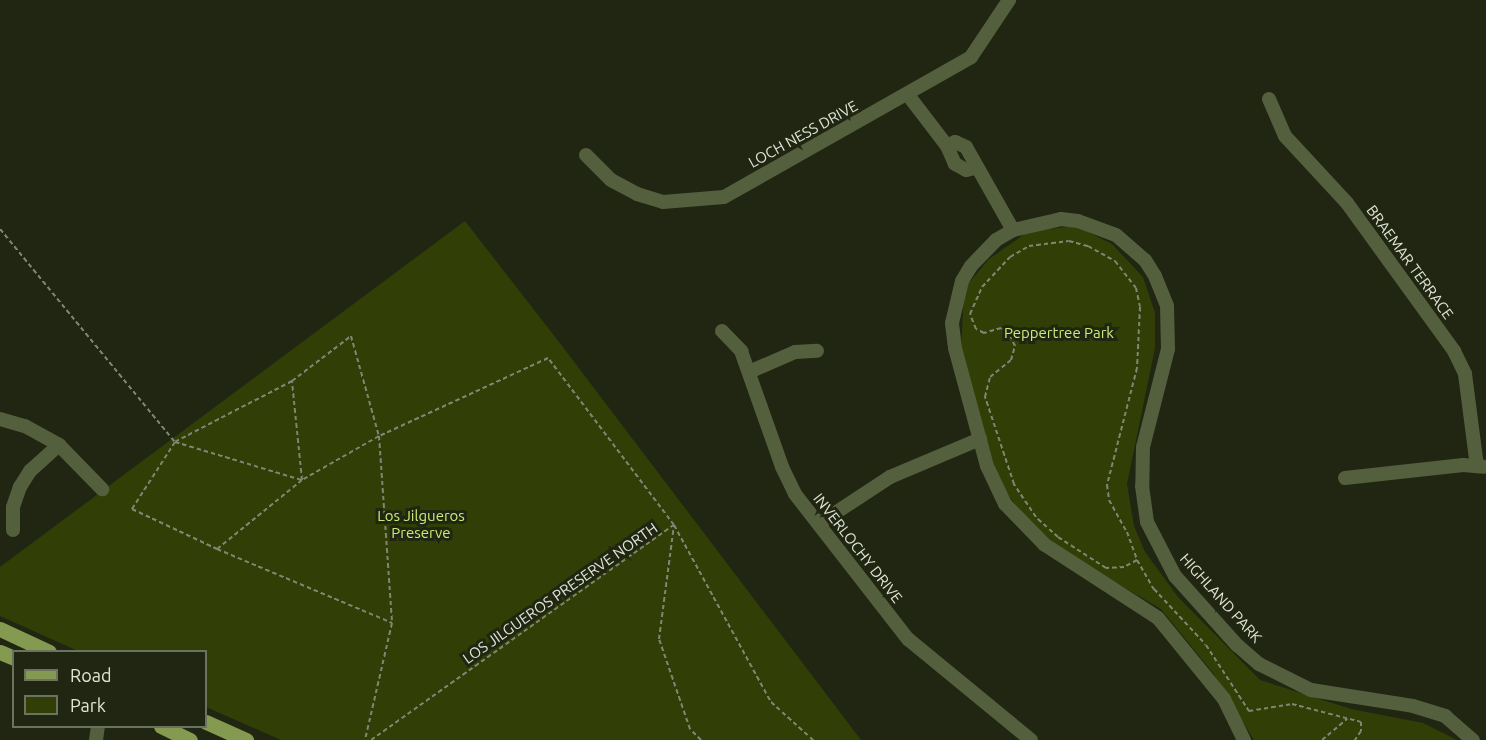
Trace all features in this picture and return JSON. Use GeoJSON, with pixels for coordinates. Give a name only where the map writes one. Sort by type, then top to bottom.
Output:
{"type":"FeatureCollection","features":[{"type":"Feature","properties":{"kind":"main road"},"geometry":{"type":"LineString","coordinates":[[0,629],[47,650]]}},
{"type":"Feature","properties":{"kind":"main road"},"geometry":{"type":"LineString","coordinates":[[207,722],[246,740]]}},
{"type":"Feature","properties":{"kind":"main road"},"geometry":{"type":"LineString","coordinates":[[165,728],[190,740]]}},
{"type":"Feature","properties":{"kind":"street","name":"LOCH NESS DRIVE"},"geometry":{"type":"LineString","coordinates":[[586,155],[611,180],[637,194],[663,202],[724,197],[908,95],[971,57],[1009,0]]}},
{"type":"Feature","properties":{"kind":"street"},"geometry":{"type":"LineString","coordinates":[[908,95],[947,146],[956,142],[966,147],[1013,230]]}},
{"type":"Feature","properties":{"kind":"street","name":"BRAEMAR TERRACE"},"geometry":{"type":"LineString","coordinates":[[1269,99],[1286,136],[1347,203],[1454,351],[1465,374],[1482,467]]}},
{"type":"Feature","properties":{"kind":"street","name":"HIGHLAND PARK"},"geometry":{"type":"LineString","coordinates":[[1244,740],[1224,699],[1158,618],[1045,545],[1005,504],[987,466],[955,348],[954,308],[971,266],[996,240],[1013,230],[1034,223],[1078,221],[1116,235],[1145,260],[1155,276],[1167,306],[1168,348],[1143,447],[1142,486],[1147,522],[1175,576],[1221,628],[1259,664],[1311,690],[1413,706],[1445,716],[1473,740]]}},
{"type":"Feature","properties":{"kind":"street","name":"INVERLOCHY DRIVE"},"geometry":{"type":"LineString","coordinates":[[722,332],[741,351],[782,467],[795,494],[820,523],[908,639],[1031,740]]}},
{"type":"Feature","properties":{"kind":"street"},"geometry":{"type":"LineString","coordinates":[[749,372],[795,352],[817,351]]}},
{"type":"Feature","properties":{"kind":"street"},"geometry":{"type":"LineString","coordinates":[[0,419],[25,426],[58,445],[102,489]]}},
{"type":"Feature","properties":{"kind":"street"},"geometry":{"type":"LineString","coordinates":[[820,523],[890,477],[980,439]]}},
{"type":"Feature","properties":{"kind":"street"},"geometry":{"type":"LineString","coordinates":[[13,530],[13,507],[20,487],[30,471],[58,445]]}},
{"type":"Feature","properties":{"kind":"street"},"geometry":{"type":"LineString","coordinates":[[1345,478],[1482,467]]}},
{"type":"Feature","properties":{"kind":"path"},"geometry":{"type":"LineString","coordinates":[[0,229],[175,442],[302,480],[292,381]]}},
{"type":"Feature","properties":{"kind":"path"},"geometry":{"type":"LineString","coordinates":[[1045,242],[1088,246],[1115,261],[1136,288],[1140,307],[1137,368],[1107,485],[1108,500],[1127,532],[1137,560],[1124,567],[1106,568],[1058,537],[1036,517],[1014,484],[1005,461],[1002,442],[986,397],[990,378],[1011,360],[1015,346],[1009,333],[1001,328],[984,333],[976,329],[970,314],[982,287],[1010,257],[1045,242]]}},
{"type":"Feature","properties":{"kind":"path"},"geometry":{"type":"LineString","coordinates":[[365,740],[392,623],[379,436],[351,336],[292,381],[175,442],[132,509],[217,549],[392,623]]}},
{"type":"Feature","properties":{"kind":"path","name":"LOS JILGUEROS PRESERVE NORTH"},"geometry":{"type":"LineString","coordinates":[[217,549],[302,480],[379,436],[548,358],[674,525],[371,740]]}},
{"type":"Feature","properties":{"kind":"path"},"geometry":{"type":"LineString","coordinates":[[674,525],[659,639],[690,729],[701,740]]}},
{"type":"Feature","properties":{"kind":"path"},"geometry":{"type":"LineString","coordinates":[[674,525],[771,702],[813,740]]}},
{"type":"Feature","properties":{"kind":"path"},"geometry":{"type":"LineString","coordinates":[[1322,740],[1347,719]]}},
{"type":"Feature","properties":{"kind":"green space","name":"Los Jilgueros Preserve"},"geometry":{"type":"Polygon","coordinates":[[[465,221],[861,740],[281,740],[207,707],[207,650],[76,650],[0,616],[0,567],[465,221]]]}},
{"type":"Feature","properties":{"kind":"green space","name":"Peppertree Park"},"geometry":{"type":"Polygon","coordinates":[[[1076,226],[1112,244],[1143,277],[1155,313],[1155,348],[1127,484],[1134,526],[1145,552],[1178,597],[1260,680],[1351,709],[1423,723],[1457,740],[1254,740],[1213,673],[1161,609],[1072,557],[1031,524],[1005,491],[988,449],[961,353],[964,289],[989,259],[1029,231],[1076,226]]]}}]}
